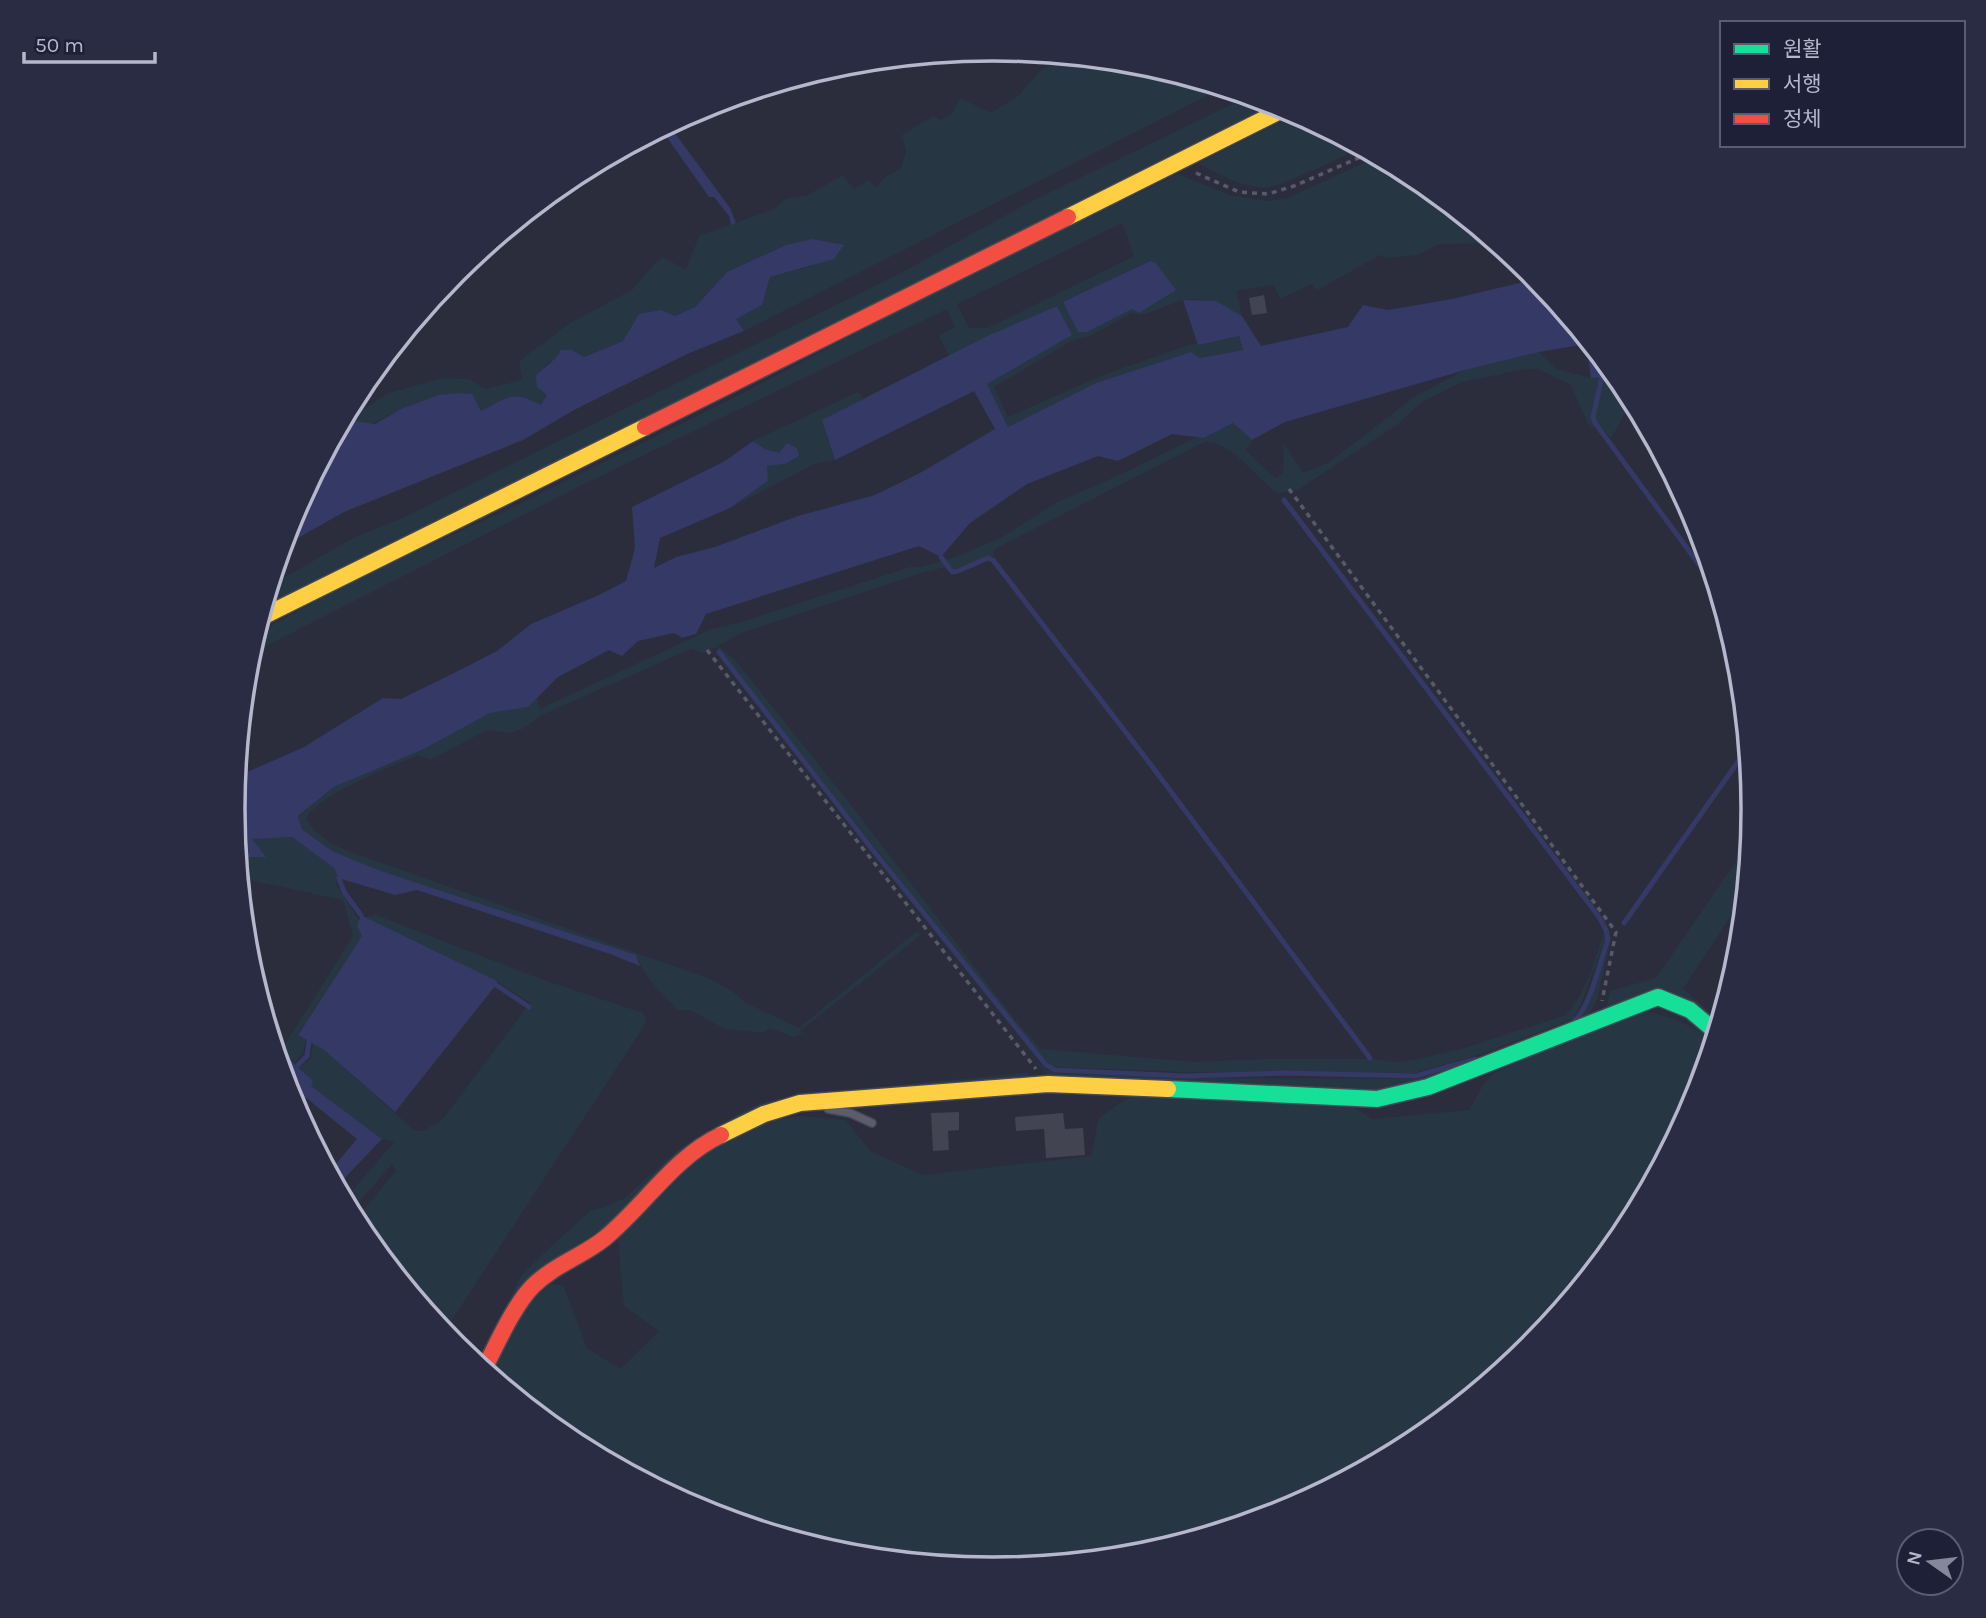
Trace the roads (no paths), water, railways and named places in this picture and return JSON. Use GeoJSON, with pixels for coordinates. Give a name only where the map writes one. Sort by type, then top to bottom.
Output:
{"type":"FeatureCollection","features":[{"type":"Feature","properties":{"kind":"street"},"geometry":{"type":"LineString","coordinates":[[272,612],[1271,115]]}},
{"type":"Feature","properties":{"kind":"street"},"geometry":{"type":"LineString","coordinates":[[488,1360],[506,1326],[532,1287],[556,1268],[604,1239],[699,1145],[764,1114],[800,1103],[1048,1084],[1377,1099],[1428,1087],[1658,997],[1676,1003],[1700,1016],[1709,1024]]}},
{"type":"Feature","properties":{"kind":"lane"},"geometry":{"type":"LineString","coordinates":[[800,1103],[850,1113],[872,1123]]}},
{"type":"Feature","properties":{"kind":"water"},"geometry":{"type":"Polygon","coordinates":[[[674,132],[730,208],[736,223],[731,225],[729,216],[714,197],[709,197],[666,136],[674,132]]]}},
{"type":"Feature","properties":{"kind":"water"},"geometry":{"type":"Polygon","coordinates":[[[812,239],[844,245],[834,259],[770,277],[762,305],[736,319],[744,331],[687,354],[574,410],[523,440],[344,512],[296,539],[322,478],[355,421],[375,424],[403,408],[439,395],[457,393],[472,394],[481,411],[510,397],[523,398],[541,405],[547,395],[537,387],[536,376],[561,350],[572,350],[584,357],[623,341],[639,314],[661,310],[675,316],[695,307],[727,272],[786,245],[812,239]]]}},
{"type":"Feature","properties":{"kind":"water"},"geometry":{"type":"Polygon","coordinates":[[[1150,261],[1155,262],[1176,290],[1139,313],[1132,309],[1087,332],[1078,332],[1063,302],[1150,261]]]}},
{"type":"Feature","properties":{"kind":"water"},"geometry":{"type":"Polygon","coordinates":[[[1524,282],[1579,345],[1465,370],[1285,422],[1252,440],[1233,423],[1204,438],[1172,434],[1118,461],[1098,456],[1027,484],[970,523],[941,557],[919,546],[706,614],[696,634],[682,638],[674,633],[638,641],[622,656],[609,650],[558,677],[528,707],[490,713],[424,749],[334,787],[298,816],[302,829],[332,851],[381,871],[636,955],[640,966],[417,890],[395,895],[339,878],[334,868],[292,837],[252,839],[266,857],[247,857],[246,772],[304,747],[383,698],[401,699],[497,651],[531,624],[626,581],[635,548],[632,507],[725,461],[753,441],[765,449],[779,453],[787,443],[797,448],[799,456],[785,464],[767,466],[768,481],[730,508],[660,538],[654,568],[676,557],[715,547],[798,516],[875,495],[920,473],[995,429],[974,391],[835,460],[822,420],[989,335],[1057,306],[1072,335],[987,384],[1008,427],[1096,383],[1191,352],[1200,358],[1243,350],[1239,336],[1198,345],[1183,300],[1216,301],[1242,316],[1261,346],[1348,327],[1363,305],[1388,310],[1452,299],[1524,282]]]}},
{"type":"Feature","properties":{"kind":"water"},"geometry":{"type":"Polygon","coordinates":[[[1588,357],[1603,377],[1591,378],[1588,357]]]}},
{"type":"Feature","properties":{"kind":"water"},"geometry":{"type":"Polygon","coordinates":[[[361,915],[497,981],[395,1112],[324,1050],[298,1035],[362,936],[357,926],[361,915]]]}},
{"type":"Feature","properties":{"kind":"water"},"geometry":{"type":"Polygon","coordinates":[[[288,1058],[313,1081],[311,1086],[382,1139],[343,1180],[335,1165],[357,1139],[305,1097],[304,1099],[288,1058]]]}},
{"type":"Feature","properties":{"kind":"waterway"},"geometry":{"type":"LineString","coordinates":[[1602,377],[1593,417],[1595,423],[1700,565]]}},
{"type":"Feature","properties":{"kind":"waterway"},"geometry":{"type":"LineString","coordinates":[[1284,500],[1599,917],[1608,940],[1585,1007],[1573,1022]]}},
{"type":"Feature","properties":{"kind":"waterway"},"geometry":{"type":"LineString","coordinates":[[941,557],[952,572],[988,558],[993,560],[1148,761],[1370,1058]]}},
{"type":"Feature","properties":{"kind":"waterway"},"geometry":{"type":"LineString","coordinates":[[719,652],[872,849],[1046,1065],[1055,1070],[1184,1076],[1285,1073],[1416,1076],[1475,1059]]}},
{"type":"Feature","properties":{"kind":"waterway"},"geometry":{"type":"LineString","coordinates":[[1624,923],[1739,760]]}},
{"type":"Feature","properties":{"kind":"waterway"},"geometry":{"type":"LineString","coordinates":[[339,878],[344,892],[361,915]]}},
{"type":"Feature","properties":{"kind":"waterway"},"geometry":{"type":"LineString","coordinates":[[496,985],[529,1007]]}},
{"type":"Feature","properties":{"kind":"waterway"},"geometry":{"type":"LineString","coordinates":[[298,1065],[307,1056],[309,1041]]}}]}
